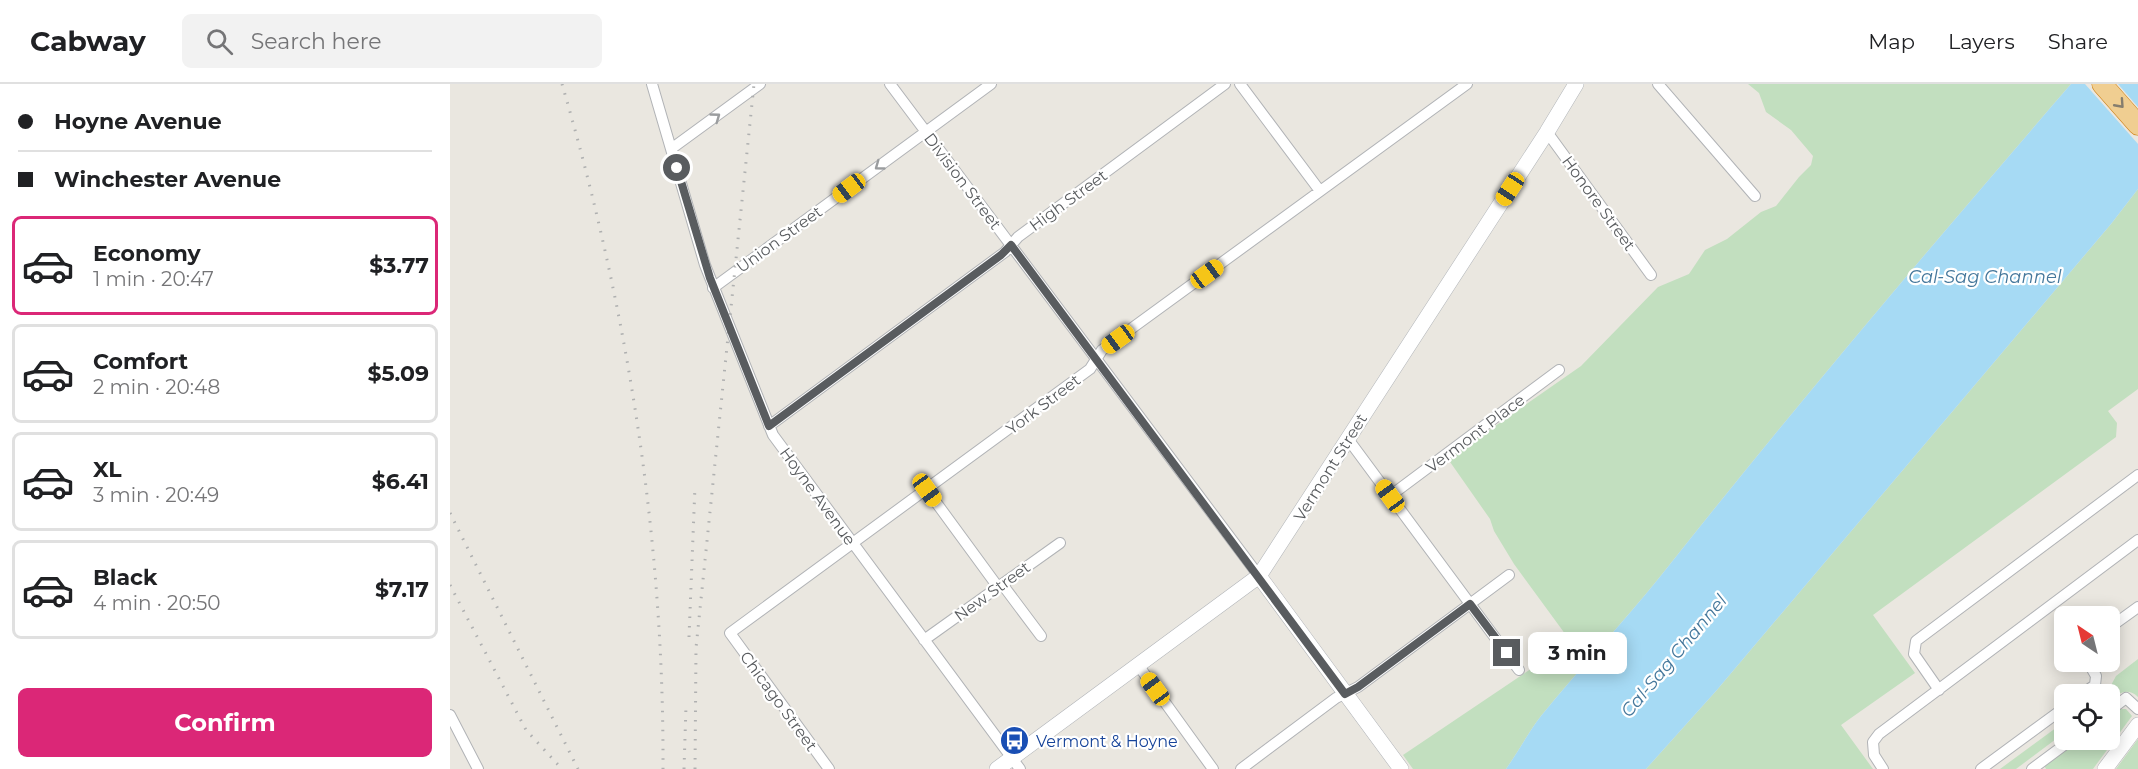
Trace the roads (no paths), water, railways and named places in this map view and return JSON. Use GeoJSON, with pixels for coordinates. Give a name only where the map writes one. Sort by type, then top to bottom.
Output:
{"type":"FeatureCollection","features":[{"type":"Feature","properties":{"kind":"highway"},"geometry":{"type":"LineString","coordinates":[[2102,84],[2138,125]]}},
{"type":"Feature","properties":{"kind":"street","name":"Hoyne Avenue"},"geometry":{"type":"LineString","coordinates":[[652,84],[713,288],[773,435],[1016,764]]}},
{"type":"Feature","properties":{"kind":"street"},"geometry":{"type":"LineString","coordinates":[[671,149],[760,84]]}},
{"type":"Feature","properties":{"kind":"street","name":"Division Street"},"geometry":{"type":"LineString","coordinates":[[890,84],[1401,769]]}},
{"type":"Feature","properties":{"kind":"street","name":"Union Street"},"geometry":{"type":"LineString","coordinates":[[713,288],[991,84]]}},
{"type":"Feature","properties":{"kind":"street","name":"High Street"},"geometry":{"type":"LineString","coordinates":[[769,426],[1001,255],[1018,237],[1226,84]]}},
{"type":"Feature","properties":{"kind":"street"},"geometry":{"type":"LineString","coordinates":[[1240,84],[1320,191]]}},
{"type":"Feature","properties":{"kind":"street","name":"York Street"},"geometry":{"type":"LineString","coordinates":[[730,633],[1090,369],[1102,350],[1467,84]]}},
{"type":"Feature","properties":{"kind":"street","name":"Vermont Street"},"geometry":{"type":"LineString","coordinates":[[998,769],[1016,764],[1138,665],[1259,576],[1576,84]]}},
{"type":"Feature","properties":{"kind":"street"},"geometry":{"type":"LineString","coordinates":[[1658,84],[1755,196]]}},
{"type":"Feature","properties":{"kind":"street","name":"Honore Street"},"geometry":{"type":"LineString","coordinates":[[1547,132],[1651,275]]}},
{"type":"Feature","properties":{"kind":"street","name":"Vermont Place"},"geometry":{"type":"LineString","coordinates":[[1390,496],[1559,370]]}},
{"type":"Feature","properties":{"kind":"street"},"geometry":{"type":"LineString","coordinates":[[1348,439],[1519,670]]}},
{"type":"Feature","properties":{"kind":"street"},"geometry":{"type":"LineString","coordinates":[[1939,690],[1914,654],[1916,641],[2138,475]]}},
{"type":"Feature","properties":{"kind":"street"},"geometry":{"type":"LineString","coordinates":[[927,490],[1041,636]]}},
{"type":"Feature","properties":{"kind":"street"},"geometry":{"type":"LineString","coordinates":[[1883,769],[1874,755],[1873,742],[1879,734],[2138,540]]}},
{"type":"Feature","properties":{"kind":"street","name":"New Street"},"geometry":{"type":"LineString","coordinates":[[924,640],[1060,543]]}},
{"type":"Feature","properties":{"kind":"street"},"geometry":{"type":"LineString","coordinates":[[1240,769],[1336,698],[1358,687],[1509,575]]}},
{"type":"Feature","properties":{"kind":"street"},"geometry":{"type":"LineString","coordinates":[[2120,620],[2138,607]]}},
{"type":"Feature","properties":{"kind":"street","name":"Chicago Street"},"geometry":{"type":"LineString","coordinates":[[730,633],[829,769]]}},
{"type":"Feature","properties":{"kind":"street"},"geometry":{"type":"LineString","coordinates":[[1138,665],[1213,769]]}},
{"type":"Feature","properties":{"kind":"street"},"geometry":{"type":"LineString","coordinates":[[2120,703],[2126,699],[2138,709]]}},
{"type":"Feature","properties":{"kind":"street"},"geometry":{"type":"LineString","coordinates":[[450,715],[477,769]]}},
{"type":"Feature","properties":{"kind":"street"},"geometry":{"type":"LineString","coordinates":[[1981,769],[2054,715]]}},
{"type":"Feature","properties":{"kind":"street"},"geometry":{"type":"LineString","coordinates":[[2105,769],[2138,725]]}},
{"type":"Feature","properties":{"kind":"street"},"geometry":{"type":"LineString","coordinates":[[2032,769],[2058,750]]}},
{"type":"Feature","properties":{"kind":"water","name":"Cal-Sag Channel"},"geometry":{"type":"Polygon","coordinates":[[[2071,84],[2138,84],[2138,189],[2111,224],[1716,691],[1646,769],[1506,769],[1536,722],[1645,595],[1862,329],[2071,84]]]}},
{"type":"Feature","properties":{"kind":"railway"},"geometry":{"type":"LineString","coordinates":[[562,84],[605,252],[623,337],[637,423],[649,509],[657,596],[662,682],[663,769]]}},
{"type":"Feature","properties":{"kind":"railway"},"geometry":{"type":"LineString","coordinates":[[695,769],[696,648],[754,84]]}},
{"type":"Feature","properties":{"kind":"railway"},"geometry":{"type":"LineString","coordinates":[[689,637],[695,486]]}},
{"type":"Feature","properties":{"kind":"railway"},"geometry":{"type":"LineString","coordinates":[[450,513],[578,769]]}},
{"type":"Feature","properties":{"kind":"railway"},"geometry":{"type":"LineString","coordinates":[[450,585],[526,730],[562,769]]}},
{"type":"Feature","properties":{"kind":"railway"},"geometry":{"type":"LineString","coordinates":[[684,769],[686,706]]}},
{"type":"Feature","properties":{"kind":"place","name":"Vermont & Hoyne"},"geometry":{"type":"Point","coordinates":[1015,741]}}]}
